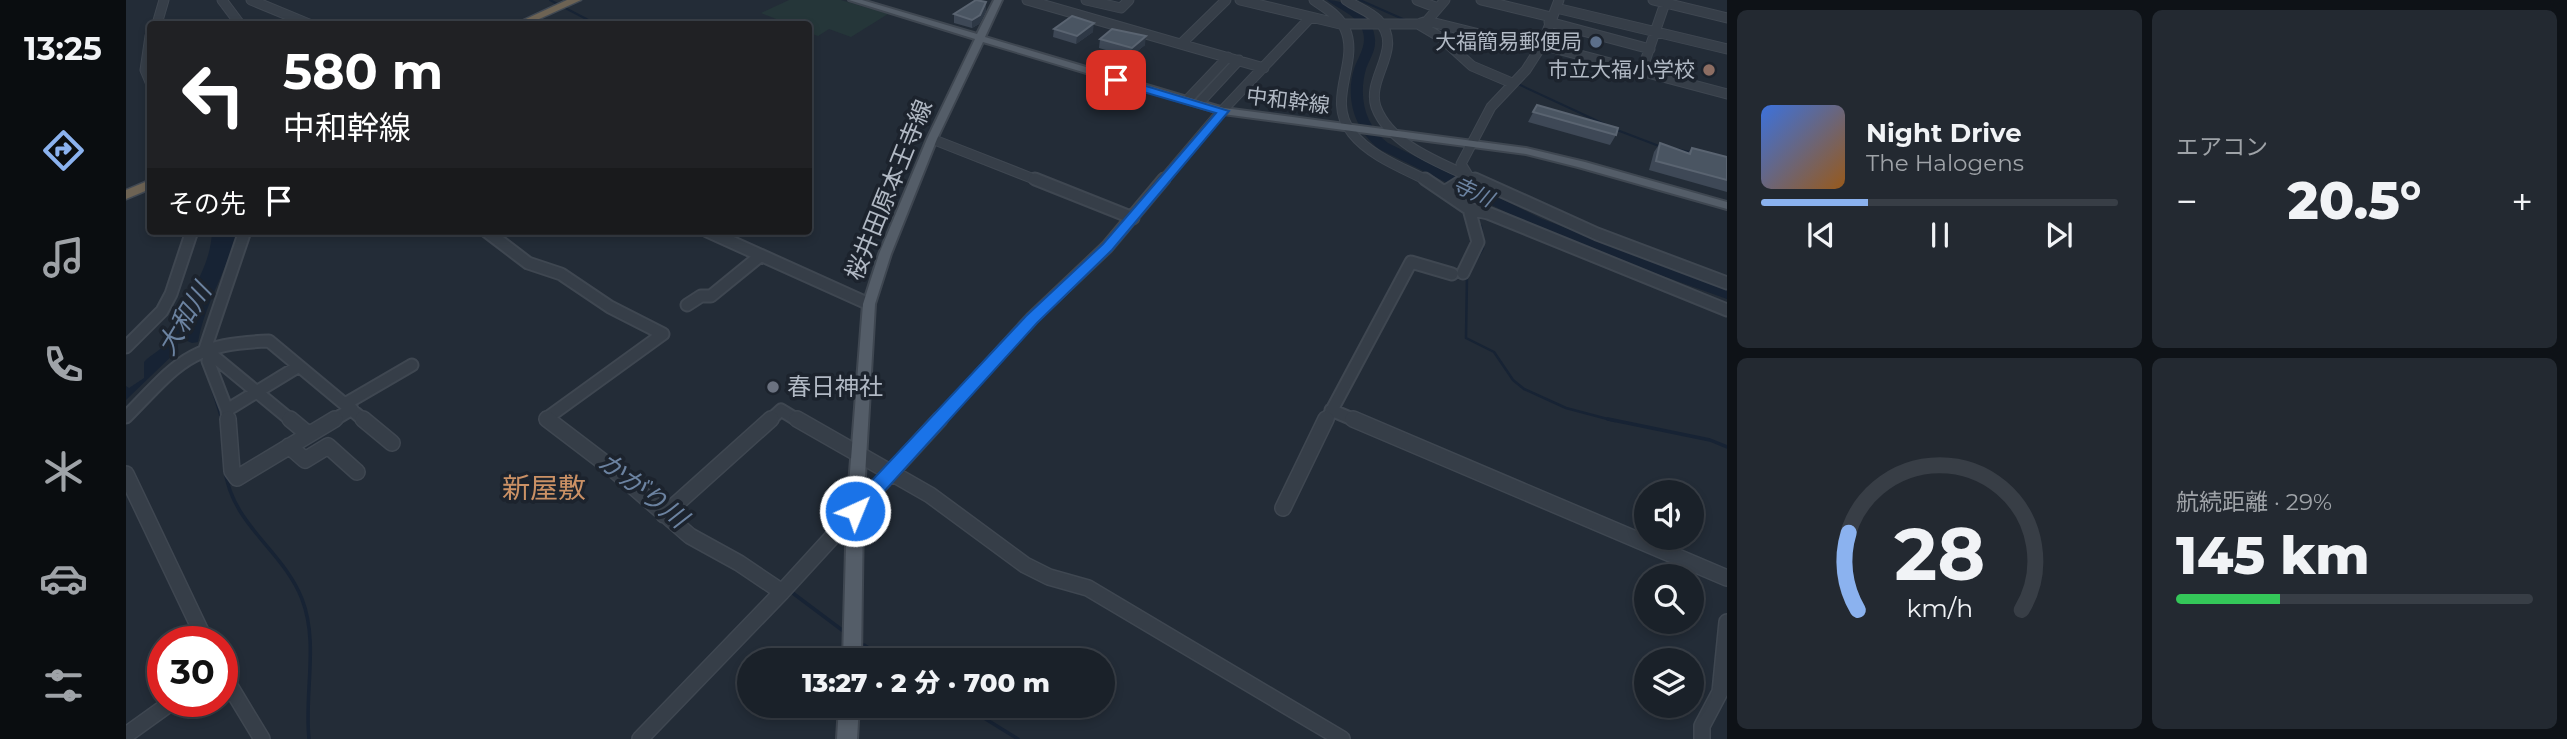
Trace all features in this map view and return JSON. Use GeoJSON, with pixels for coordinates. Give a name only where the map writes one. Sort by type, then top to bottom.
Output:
{"type":"FeatureCollection","features":[{"type":"Feature","properties":{"kind":"highway"},"geometry":{"type":"LineString","coordinates":[[527,21],[568,4]]}},
{"type":"Feature","properties":{"kind":"highway"},"geometry":{"type":"LineString","coordinates":[[126,195],[147,185]]}},
{"type":"Feature","properties":{"kind":"main road","name":"中和幹線"},"geometry":{"type":"LineString","coordinates":[[853,0],[1226,110],[1474,141],[1553,157],[1727,204]]}},
{"type":"Feature","properties":{"kind":"main road","name":"中和幹線"},"geometry":{"type":"LineString","coordinates":[[864,0],[981,38],[1226,110]]}},
{"type":"Feature","properties":{"kind":"main road","name":"桜井田原本王寺線"},"geometry":{"type":"LineString","coordinates":[[852,648],[855,511],[869,304],[885,254],[932,139],[998,0]]}},
{"type":"Feature","properties":{"kind":"main road"},"geometry":{"type":"LineString","coordinates":[[847,739],[848,718]]}},
{"type":"Feature","properties":{"kind":"street"},"geometry":{"type":"LineString","coordinates":[[158,21],[164,0]]}},
{"type":"Feature","properties":{"kind":"street"},"geometry":{"type":"LineString","coordinates":[[222,0],[238,21]]}},
{"type":"Feature","properties":{"kind":"street"},"geometry":{"type":"LineString","coordinates":[[251,0],[302,21]]}},
{"type":"Feature","properties":{"kind":"street"},"geometry":{"type":"LineString","coordinates":[[1027,0],[1264,68]]}},
{"type":"Feature","properties":{"kind":"street"},"geometry":{"type":"LineString","coordinates":[[1086,0],[1121,8],[1129,0]]}},
{"type":"Feature","properties":{"kind":"street"},"geometry":{"type":"LineString","coordinates":[[1182,43],[1226,0]]}},
{"type":"Feature","properties":{"kind":"street"},"geometry":{"type":"LineString","coordinates":[[1240,0],[1310,18],[1347,24],[1421,23],[1642,70],[1727,94]]}},
{"type":"Feature","properties":{"kind":"street"},"geometry":{"type":"LineString","coordinates":[[1314,0],[1347,24],[1349,43],[1339,93],[1348,126],[1368,147],[1447,191],[1469,209],[1488,213],[1727,310]]}},
{"type":"Feature","properties":{"kind":"street"},"geometry":{"type":"LineString","coordinates":[[1346,0],[1379,22],[1390,44],[1390,53],[1373,88],[1380,116],[1392,131],[1421,153],[1543,213],[1646,254],[1727,282]]}},
{"type":"Feature","properties":{"kind":"street"},"geometry":{"type":"LineString","coordinates":[[1417,0],[1438,8]]}},
{"type":"Feature","properties":{"kind":"street"},"geometry":{"type":"LineString","coordinates":[[1421,23],[1445,0]]}},
{"type":"Feature","properties":{"kind":"street"},"geometry":{"type":"LineString","coordinates":[[1481,0],[1650,49]]}},
{"type":"Feature","properties":{"kind":"street"},"geometry":{"type":"LineString","coordinates":[[1653,0],[1727,18]]}},
{"type":"Feature","properties":{"kind":"street"},"geometry":{"type":"LineString","coordinates":[[1642,70],[1665,3]]}},
{"type":"Feature","properties":{"kind":"street"},"geometry":{"type":"LineString","coordinates":[[1468,177],[1461,164],[1491,107],[1526,70],[1541,47],[1557,4],[1727,48]]}},
{"type":"Feature","properties":{"kind":"street"},"geometry":{"type":"LineString","coordinates":[[640,739],[782,592],[1031,319],[1086,270],[1310,18]]}},
{"type":"Feature","properties":{"kind":"street"},"geometry":{"type":"LineString","coordinates":[[1421,23],[1472,66],[1513,82]]}},
{"type":"Feature","properties":{"kind":"street"},"geometry":{"type":"LineString","coordinates":[[147,56],[147,75]]}},
{"type":"Feature","properties":{"kind":"street"},"geometry":{"type":"LineString","coordinates":[[1189,98],[1228,57]]}},
{"type":"Feature","properties":{"kind":"street"},"geometry":{"type":"LineString","coordinates":[[1201,101],[1239,60]]}},
{"type":"Feature","properties":{"kind":"street"},"geometry":{"type":"LineString","coordinates":[[932,139],[1133,218]]}},
{"type":"Feature","properties":{"kind":"street"},"geometry":{"type":"LineString","coordinates":[[1447,191],[1468,177]]}},
{"type":"Feature","properties":{"kind":"street"},"geometry":{"type":"LineString","coordinates":[[1283,508],[1331,410],[1411,262],[1457,273],[1479,250],[1469,209]]}},
{"type":"Feature","properties":{"kind":"street"},"geometry":{"type":"LineString","coordinates":[[126,347],[162,311],[171,294],[190,235]]}},
{"type":"Feature","properties":{"kind":"street"},"geometry":{"type":"LineString","coordinates":[[244,235],[208,351],[208,360],[227,410],[232,471],[237,478],[412,365]]}},
{"type":"Feature","properties":{"kind":"street"},"geometry":{"type":"LineString","coordinates":[[491,235],[528,263],[561,274],[610,307],[663,334],[547,418],[548,422],[614,470],[690,536],[739,563],[782,592]]}},
{"type":"Feature","properties":{"kind":"street"},"geometry":{"type":"LineString","coordinates":[[715,235],[869,304]]}},
{"type":"Feature","properties":{"kind":"street"},"geometry":{"type":"LineString","coordinates":[[687,305],[701,296],[711,296],[760,256]]}},
{"type":"Feature","properties":{"kind":"street"},"geometry":{"type":"LineString","coordinates":[[126,417],[180,362],[237,342],[269,341],[392,443]]}},
{"type":"Feature","properties":{"kind":"street"},"geometry":{"type":"LineString","coordinates":[[208,351],[308,434]]}},
{"type":"Feature","properties":{"kind":"street"},"geometry":{"type":"LineString","coordinates":[[227,410],[299,366]]}},
{"type":"Feature","properties":{"kind":"street"},"geometry":{"type":"LineString","coordinates":[[664,515],[781,410],[930,495],[1025,565],[1049,577],[1088,588],[1342,739]]}},
{"type":"Feature","properties":{"kind":"street"},"geometry":{"type":"LineString","coordinates":[[1331,410],[1727,578]]}},
{"type":"Feature","properties":{"kind":"street"},"geometry":{"type":"LineString","coordinates":[[289,446],[305,460],[328,446],[357,472]]}},
{"type":"Feature","properties":{"kind":"street"},"geometry":{"type":"LineString","coordinates":[[126,474],[198,626]]}},
{"type":"Feature","properties":{"kind":"street"},"geometry":{"type":"LineString","coordinates":[[1702,739],[1702,726],[1720,692],[1727,622]]}},
{"type":"Feature","properties":{"kind":"street"},"geometry":{"type":"LineString","coordinates":[[238,699],[262,739]]}},
{"type":"Feature","properties":{"kind":"street"},"geometry":{"type":"LineString","coordinates":[[126,735],[151,717]]}},
{"type":"Feature","properties":{"kind":"shaded area"},"geometry":{"type":"Polygon","coordinates":[[[789,0],[841,0],[888,14],[851,37],[829,29],[818,36],[812,34],[812,21],[781,21],[761,13],[789,0]]]}},
{"type":"Feature","properties":{"kind":"water","name":"大和川"},"geometry":{"type":"Polygon","coordinates":[[[212,235],[236,235],[205,314],[198,342],[185,340],[178,343],[178,350],[126,400],[126,386],[129,388],[144,378],[144,362],[169,340],[178,315],[205,265],[212,235]]]}},
{"type":"Feature","properties":{"kind":"building"},"geometry":{"type":"Polygon","coordinates":[[[976,0],[986,2],[980,15],[972,20],[954,14],[976,0]]]}},
{"type":"Feature","properties":{"kind":"building"},"geometry":{"type":"Polygon","coordinates":[[[1072,16],[1094,23],[1077,36],[1054,29],[1072,16]]]}},
{"type":"Feature","properties":{"kind":"building"},"geometry":{"type":"Polygon","coordinates":[[[1112,29],[1146,36],[1132,48],[1100,39],[1112,29]]]}},
{"type":"Feature","properties":{"kind":"building"},"geometry":{"type":"Polygon","coordinates":[[[1537,105],[1618,128],[1616,135],[1533,112],[1537,105]]]}},
{"type":"Feature","properties":{"kind":"building"},"geometry":{"type":"Polygon","coordinates":[[[1660,143],[1690,154],[1692,148],[1727,157],[1727,180],[1656,161],[1660,143]]]}},
{"type":"Feature","properties":{"kind":"waterway","name":"かがり川"},"geometry":{"type":"LineString","coordinates":[[550,0],[590,21]]}},
{"type":"Feature","properties":{"kind":"waterway","name":"寺川"},"geometry":{"type":"LineString","coordinates":[[1332,0],[1357,16],[1369,34],[1369,47],[1357,84],[1359,112],[1372,136],[1384,146],[1463,188],[1537,222],[1612,253],[1727,294]]}},
{"type":"Feature","properties":{"kind":"waterway"},"geometry":{"type":"LineString","coordinates":[[1360,0],[1405,20]]}},
{"type":"Feature","properties":{"kind":"waterway"},"geometry":{"type":"LineString","coordinates":[[1518,84],[1604,124]]}},
{"type":"Feature","properties":{"kind":"waterway"},"geometry":{"type":"LineString","coordinates":[[1617,130],[1659,146]]}},
{"type":"Feature","properties":{"kind":"waterway"},"geometry":{"type":"LineString","coordinates":[[1676,149],[1690,152]]}},
{"type":"Feature","properties":{"kind":"waterway"},"geometry":{"type":"LineString","coordinates":[[1473,193],[1475,204]]}},
{"type":"Feature","properties":{"kind":"waterway"},"geometry":{"type":"LineString","coordinates":[[1472,267],[1483,248],[1481,226]]}},
{"type":"Feature","properties":{"kind":"waterway"},"geometry":{"type":"LineString","coordinates":[[1467,276],[1466,338],[1494,352],[1513,380],[1524,389],[1566,408],[1615,421]]}},
{"type":"Feature","properties":{"kind":"waterway"},"geometry":{"type":"LineString","coordinates":[[212,388],[222,421]]}},
{"type":"Feature","properties":{"kind":"waterway"},"geometry":{"type":"LineString","coordinates":[[1608,419],[1710,440],[1727,447]]}},
{"type":"Feature","properties":{"kind":"waterway"},"geometry":{"type":"LineString","coordinates":[[225,470],[237,506],[283,566],[302,599],[310,633],[309,739]]}},
{"type":"Feature","properties":{"kind":"waterway","name":"かがり川"},"geometry":{"type":"LineString","coordinates":[[790,591],[842,630]]}},
{"type":"Feature","properties":{"kind":"waterway","name":"かがり川"},"geometry":{"type":"LineString","coordinates":[[864,645],[869,648]]}},
{"type":"Feature","properties":{"kind":"waterway","name":"かがり川"},"geometry":{"type":"LineString","coordinates":[[984,718],[1018,739]]}},
{"type":"Feature","properties":{"kind":"place","name":"大福簡易郵便局"},"geometry":{"type":"Point","coordinates":[1596,42]}},
{"type":"Feature","properties":{"kind":"place","name":"市立大福小学校"},"geometry":{"type":"Point","coordinates":[1709,70]}},
{"type":"Feature","properties":{"kind":"place","name":"春日神社"},"geometry":{"type":"Point","coordinates":[773,387]}},
{"type":"Feature","properties":{"kind":"district","name":"新屋敷"},"geometry":{"type":"Point","coordinates":[544,488]}},
{"type":"Feature","properties":{"kind":"route"},"geometry":{"type":"LineString","coordinates":[[855,511],[1031,319],[1086,270],[1223,111],[1116,80]]}}]}
